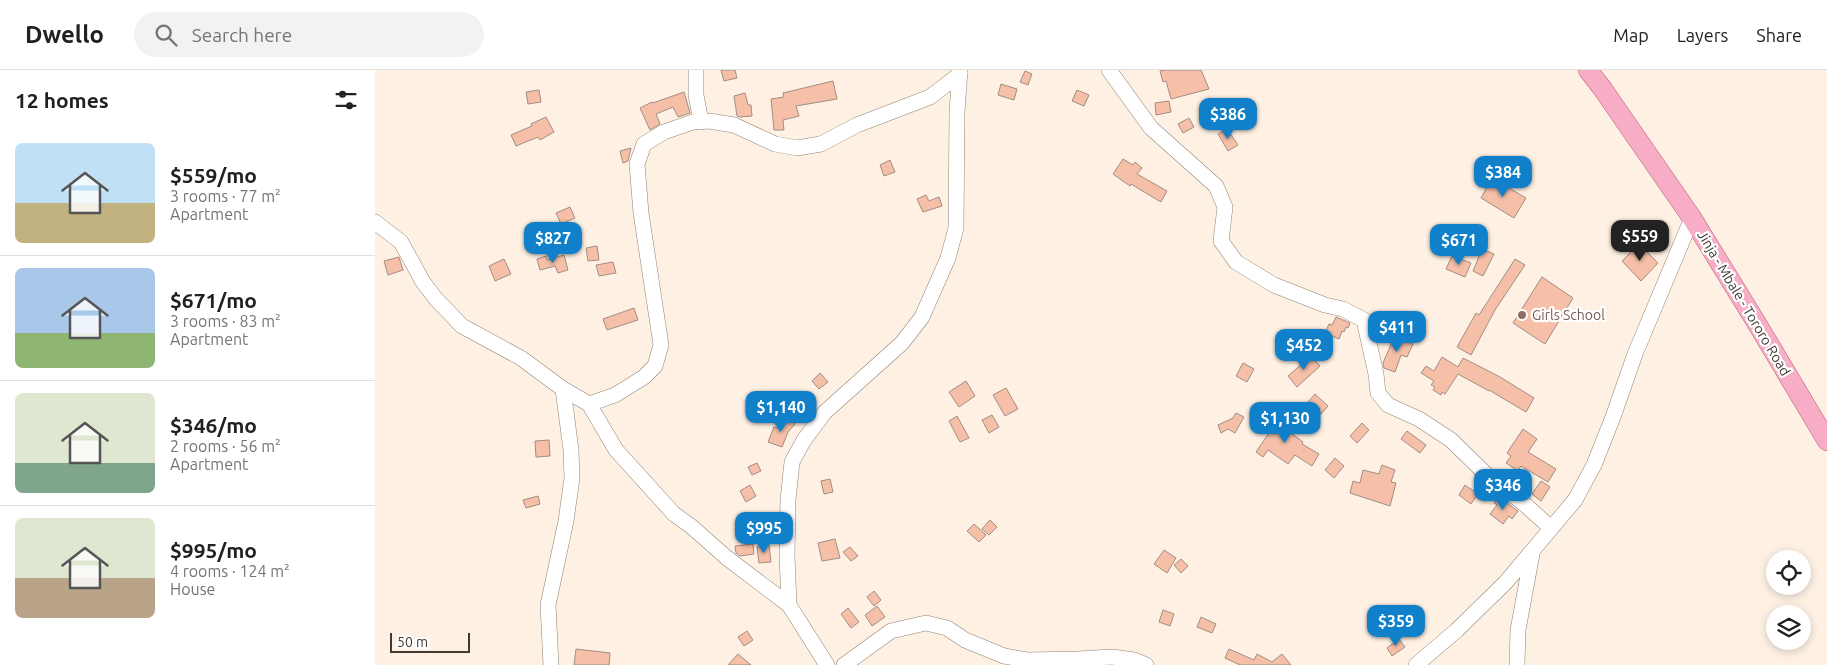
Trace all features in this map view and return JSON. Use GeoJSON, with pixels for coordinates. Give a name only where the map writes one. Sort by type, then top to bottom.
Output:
{"type":"FeatureCollection","features":[{"type":"Feature","properties":{"kind":"main road","name":"Jinja - Mbale - Tororo Road"},"geometry":{"type":"LineString","coordinates":[[1588,70],[1692,218],[1757,322],[1827,440]]}},
{"type":"Feature","properties":{"kind":"street"},"geometry":{"type":"LineString","coordinates":[[695,70],[696,95],[701,122]]}},
{"type":"Feature","properties":{"kind":"street"},"geometry":{"type":"LineString","coordinates":[[1109,70],[1151,128],[1216,186],[1225,207],[1221,241],[1236,262],[1274,285],[1325,305],[1343,309],[1364,320],[1376,374],[1378,393],[1388,404],[1419,419],[1451,440],[1497,485],[1521,501],[1551,528]]}},
{"type":"Feature","properties":{"kind":"street"},"geometry":{"type":"LineString","coordinates":[[589,404],[615,395],[645,377],[655,366],[661,345],[641,213],[637,164],[644,144],[664,132],[693,122],[709,121],[734,125],[775,144],[797,148],[821,144],[857,125],[930,97],[960,72]]}},
{"type":"Feature","properties":{"kind":"street"},"geometry":{"type":"LineString","coordinates":[[789,605],[787,555],[788,500],[792,462],[804,440],[825,412],[902,343],[922,317],[948,258],[957,228],[957,112],[960,72]]}},
{"type":"Feature","properties":{"kind":"street"},"geometry":{"type":"LineString","coordinates":[[1416,665],[1457,630],[1506,582],[1575,500],[1594,465],[1635,354],[1692,218]]}},
{"type":"Feature","properties":{"kind":"street"},"geometry":{"type":"LineString","coordinates":[[375,222],[401,242],[423,282],[436,300],[462,326],[521,358],[563,389],[589,404],[616,450],[674,514],[727,558],[789,605],[827,665]]}},
{"type":"Feature","properties":{"kind":"street"},"geometry":{"type":"LineString","coordinates":[[551,665],[548,605],[566,521],[572,478],[571,450],[563,389]]}},
{"type":"Feature","properties":{"kind":"street"},"geometry":{"type":"LineString","coordinates":[[1517,665],[1517,630],[1533,550]]}},
{"type":"Feature","properties":{"kind":"street"},"geometry":{"type":"LineString","coordinates":[[844,665],[891,631],[926,622],[947,628],[965,640],[1004,656],[1027,660],[1078,660],[1112,657],[1134,660],[1146,665]]}},
{"type":"Feature","properties":{"kind":"building"},"geometry":{"type":"Polygon","coordinates":[[[721,70],[735,70],[737,78],[724,81],[721,70]]]}},
{"type":"Feature","properties":{"kind":"building"},"geometry":{"type":"Polygon","coordinates":[[[1201,70],[1209,89],[1171,99],[1166,81],[1163,82],[1160,71],[1201,70]]]}},
{"type":"Feature","properties":{"kind":"building"},"geometry":{"type":"Polygon","coordinates":[[[1025,71],[1032,74],[1028,85],[1020,82],[1025,71]]]}},
{"type":"Feature","properties":{"kind":"building"},"geometry":{"type":"Polygon","coordinates":[[[833,81],[837,99],[796,106],[799,116],[783,120],[784,130],[774,130],[771,99],[784,97],[783,93],[833,81]]]}},
{"type":"Feature","properties":{"kind":"building"},"geometry":{"type":"Polygon","coordinates":[[[1001,84],[1017,89],[1014,100],[998,95],[1001,84]]]}},
{"type":"Feature","properties":{"kind":"building"},"geometry":{"type":"Polygon","coordinates":[[[539,90],[541,102],[528,104],[526,92],[539,90]]]}},
{"type":"Feature","properties":{"kind":"building"},"geometry":{"type":"Polygon","coordinates":[[[1077,90],[1089,95],[1084,106],[1072,101],[1077,90]]]}},
{"type":"Feature","properties":{"kind":"building"},"geometry":{"type":"Polygon","coordinates":[[[684,92],[690,113],[678,117],[673,107],[656,114],[660,124],[650,130],[640,108],[652,102],[684,92]]]}},
{"type":"Feature","properties":{"kind":"building"},"geometry":{"type":"Polygon","coordinates":[[[745,93],[748,105],[751,105],[752,116],[740,117],[737,116],[734,96],[745,93]]]}},
{"type":"Feature","properties":{"kind":"building"},"geometry":{"type":"Polygon","coordinates":[[[1169,101],[1171,112],[1156,115],[1155,103],[1169,101]]]}},
{"type":"Feature","properties":{"kind":"building"},"geometry":{"type":"Polygon","coordinates":[[[546,117],[554,132],[540,140],[538,137],[516,146],[511,135],[532,126],[531,124],[546,117]]]}},
{"type":"Feature","properties":{"kind":"building"},"geometry":{"type":"Polygon","coordinates":[[[1189,118],[1194,127],[1183,133],[1178,124],[1189,118]]]}},
{"type":"Feature","properties":{"kind":"building"},"geometry":{"type":"Polygon","coordinates":[[[1227,129],[1238,145],[1228,151],[1218,134],[1227,129]]]}},
{"type":"Feature","properties":{"kind":"building"},"geometry":{"type":"Polygon","coordinates":[[[631,148],[628,161],[623,163],[620,151],[631,148]]]}},
{"type":"Feature","properties":{"kind":"building"},"geometry":{"type":"Polygon","coordinates":[[[1123,159],[1133,165],[1135,162],[1142,168],[1137,174],[1167,191],[1161,202],[1131,184],[1130,186],[1113,174],[1123,159]]]}},
{"type":"Feature","properties":{"kind":"building"},"geometry":{"type":"Polygon","coordinates":[[[890,160],[895,172],[884,176],[880,165],[890,160]]]}},
{"type":"Feature","properties":{"kind":"building"},"geometry":{"type":"Polygon","coordinates":[[[1492,178],[1526,198],[1514,218],[1481,198],[1492,178]]]}},
{"type":"Feature","properties":{"kind":"building"},"geometry":{"type":"Polygon","coordinates":[[[926,195],[929,201],[939,197],[942,206],[923,212],[917,199],[926,195]]]}},
{"type":"Feature","properties":{"kind":"building"},"geometry":{"type":"Polygon","coordinates":[[[570,207],[575,218],[561,224],[556,213],[570,207]]]}},
{"type":"Feature","properties":{"kind":"building"},"geometry":{"type":"Polygon","coordinates":[[[1639,244],[1658,263],[1641,281],[1622,261],[1639,244]]]}},
{"type":"Feature","properties":{"kind":"building"},"geometry":{"type":"Polygon","coordinates":[[[597,246],[599,260],[588,261],[586,248],[597,246]]]}},
{"type":"Feature","properties":{"kind":"building"},"geometry":{"type":"Polygon","coordinates":[[[1482,249],[1494,254],[1483,276],[1473,271],[1482,249]]]}},
{"type":"Feature","properties":{"kind":"building"},"geometry":{"type":"Polygon","coordinates":[[[564,255],[568,270],[558,273],[555,266],[540,270],[537,259],[546,256],[547,260],[564,255]]]}},
{"type":"Feature","properties":{"kind":"building"},"geometry":{"type":"Polygon","coordinates":[[[1452,256],[1471,263],[1465,277],[1446,269],[1452,256]]]}},
{"type":"Feature","properties":{"kind":"building"},"geometry":{"type":"Polygon","coordinates":[[[399,257],[403,270],[388,275],[384,261],[399,257]]]}},
{"type":"Feature","properties":{"kind":"building"},"geometry":{"type":"Polygon","coordinates":[[[504,259],[511,274],[495,281],[489,266],[504,259]]]}},
{"type":"Feature","properties":{"kind":"building"},"geometry":{"type":"Polygon","coordinates":[[[1515,259],[1525,265],[1495,310],[1471,355],[1457,347],[1476,313],[1479,315],[1515,259]]]}},
{"type":"Feature","properties":{"kind":"building"},"geometry":{"type":"Polygon","coordinates":[[[613,262],[616,273],[599,276],[596,265],[613,262]]]}},
{"type":"Feature","properties":{"kind":"building"},"geometry":{"type":"Polygon","coordinates":[[[1542,277],[1573,298],[1545,344],[1513,323],[1542,277]]]}},
{"type":"Feature","properties":{"kind":"building"},"geometry":{"type":"Polygon","coordinates":[[[634,308],[638,320],[607,330],[603,319],[634,308]]]}},
{"type":"Feature","properties":{"kind":"building"},"geometry":{"type":"Polygon","coordinates":[[[1336,317],[1350,323],[1344,332],[1342,331],[1339,339],[1325,333],[1329,324],[1332,325],[1336,317]]]}},
{"type":"Feature","properties":{"kind":"building"},"geometry":{"type":"Polygon","coordinates":[[[1395,335],[1413,344],[1407,357],[1401,355],[1395,372],[1384,368],[1383,363],[1395,335]]]}},
{"type":"Feature","properties":{"kind":"building"},"geometry":{"type":"Polygon","coordinates":[[[1311,356],[1320,366],[1297,387],[1288,376],[1311,356]]]}},
{"type":"Feature","properties":{"kind":"building"},"geometry":{"type":"Polygon","coordinates":[[[1442,357],[1458,367],[1463,358],[1500,377],[1534,398],[1526,412],[1458,374],[1445,394],[1442,392],[1441,395],[1433,390],[1435,387],[1431,385],[1434,381],[1421,373],[1426,366],[1434,371],[1442,357]]]}},
{"type":"Feature","properties":{"kind":"building"},"geometry":{"type":"Polygon","coordinates":[[[1243,363],[1254,369],[1247,382],[1236,376],[1243,363]]]}},
{"type":"Feature","properties":{"kind":"building"},"geometry":{"type":"Polygon","coordinates":[[[820,373],[828,382],[819,389],[812,381],[820,373]]]}},
{"type":"Feature","properties":{"kind":"building"},"geometry":{"type":"Polygon","coordinates":[[[966,381],[975,396],[959,407],[949,392],[966,381]]]}},
{"type":"Feature","properties":{"kind":"building"},"geometry":{"type":"Polygon","coordinates":[[[1006,388],[1018,409],[1005,416],[993,395],[1006,388]]]}},
{"type":"Feature","properties":{"kind":"building"},"geometry":{"type":"Polygon","coordinates":[[[798,393],[807,406],[796,413],[788,400],[798,393]]]}},
{"type":"Feature","properties":{"kind":"building"},"geometry":{"type":"Polygon","coordinates":[[[1315,394],[1328,406],[1321,414],[1308,402],[1315,394]]]}},
{"type":"Feature","properties":{"kind":"building"},"geometry":{"type":"Polygon","coordinates":[[[1236,413],[1244,417],[1235,433],[1228,429],[1221,433],[1218,425],[1233,418],[1236,413]]]}},
{"type":"Feature","properties":{"kind":"building"},"geometry":{"type":"Polygon","coordinates":[[[992,415],[999,427],[989,433],[982,420],[992,415]]]}},
{"type":"Feature","properties":{"kind":"building"},"geometry":{"type":"Polygon","coordinates":[[[957,416],[969,438],[960,442],[949,421],[957,416]]]}},
{"type":"Feature","properties":{"kind":"building"},"geometry":{"type":"Polygon","coordinates":[[[1267,416],[1280,425],[1283,421],[1290,427],[1287,430],[1303,442],[1302,444],[1319,454],[1312,466],[1295,455],[1288,464],[1268,450],[1263,457],[1256,452],[1271,430],[1262,423],[1267,416]]]}},
{"type":"Feature","properties":{"kind":"building"},"geometry":{"type":"Polygon","coordinates":[[[788,417],[795,424],[788,432],[782,447],[768,442],[774,427],[777,428],[788,417]]]}},
{"type":"Feature","properties":{"kind":"building"},"geometry":{"type":"Polygon","coordinates":[[[1362,423],[1369,430],[1357,443],[1350,436],[1362,423]]]}},
{"type":"Feature","properties":{"kind":"building"},"geometry":{"type":"Polygon","coordinates":[[[1523,429],[1537,439],[1528,452],[1556,469],[1548,482],[1521,466],[1518,471],[1506,463],[1511,456],[1507,453],[1523,429]]]}},
{"type":"Feature","properties":{"kind":"building"},"geometry":{"type":"Polygon","coordinates":[[[1407,431],[1426,445],[1420,453],[1401,439],[1407,431]]]}},
{"type":"Feature","properties":{"kind":"building"},"geometry":{"type":"Polygon","coordinates":[[[549,440],[550,456],[536,457],[535,441],[549,440]]]}},
{"type":"Feature","properties":{"kind":"building"},"geometry":{"type":"Polygon","coordinates":[[[1335,458],[1344,466],[1334,478],[1325,470],[1335,458]]]}},
{"type":"Feature","properties":{"kind":"building"},"geometry":{"type":"Polygon","coordinates":[[[757,463],[761,471],[752,475],[748,467],[757,463]]]}},
{"type":"Feature","properties":{"kind":"building"},"geometry":{"type":"Polygon","coordinates":[[[1382,465],[1395,470],[1391,482],[1396,483],[1390,506],[1350,493],[1353,481],[1360,483],[1363,470],[1379,474],[1382,465]]]}},
{"type":"Feature","properties":{"kind":"building"},"geometry":{"type":"Polygon","coordinates":[[[830,479],[833,492],[824,494],[821,481],[830,479]]]}},
{"type":"Feature","properties":{"kind":"building"},"geometry":{"type":"Polygon","coordinates":[[[1541,481],[1550,487],[1541,501],[1532,494],[1541,481]]]}},
{"type":"Feature","properties":{"kind":"building"},"geometry":{"type":"Polygon","coordinates":[[[750,485],[756,496],[746,502],[740,491],[750,485]]]}},
{"type":"Feature","properties":{"kind":"building"},"geometry":{"type":"Polygon","coordinates":[[[1465,485],[1478,494],[1471,504],[1459,495],[1465,485]]]}},
{"type":"Feature","properties":{"kind":"building"},"geometry":{"type":"Polygon","coordinates":[[[538,496],[540,504],[526,508],[523,500],[538,496]]]}},
{"type":"Feature","properties":{"kind":"building"},"geometry":{"type":"Polygon","coordinates":[[[1498,497],[1518,511],[1512,519],[1509,516],[1503,524],[1490,514],[1497,505],[1494,503],[1498,497]]]}},
{"type":"Feature","properties":{"kind":"building"},"geometry":{"type":"Polygon","coordinates":[[[990,520],[997,527],[989,535],[982,529],[990,520]]]}},
{"type":"Feature","properties":{"kind":"building"},"geometry":{"type":"Polygon","coordinates":[[[974,524],[986,535],[979,542],[967,531],[974,524]]]}},
{"type":"Feature","properties":{"kind":"building"},"geometry":{"type":"Polygon","coordinates":[[[835,539],[840,558],[822,561],[818,543],[835,539]]]}},
{"type":"Feature","properties":{"kind":"building"},"geometry":{"type":"Polygon","coordinates":[[[753,544],[754,554],[740,556],[736,553],[735,546],[753,544]]]}},
{"type":"Feature","properties":{"kind":"building"},"geometry":{"type":"Polygon","coordinates":[[[769,545],[771,562],[759,563],[757,547],[769,545]]]}},
{"type":"Feature","properties":{"kind":"building"},"geometry":{"type":"Polygon","coordinates":[[[850,547],[858,556],[851,561],[843,552],[850,547]]]}},
{"type":"Feature","properties":{"kind":"building"},"geometry":{"type":"Polygon","coordinates":[[[1164,550],[1176,558],[1167,573],[1154,564],[1164,550]]]}},
{"type":"Feature","properties":{"kind":"building"},"geometry":{"type":"Polygon","coordinates":[[[1181,559],[1188,566],[1181,573],[1174,565],[1181,559]]]}},
{"type":"Feature","properties":{"kind":"building"},"geometry":{"type":"Polygon","coordinates":[[[874,591],[881,600],[874,606],[867,597],[874,591]]]}},
{"type":"Feature","properties":{"kind":"building"},"geometry":{"type":"Polygon","coordinates":[[[877,606],[885,617],[872,626],[865,615],[877,606]]]}},
{"type":"Feature","properties":{"kind":"building"},"geometry":{"type":"Polygon","coordinates":[[[848,608],[859,622],[851,628],[841,614],[848,608]]]}},
{"type":"Feature","properties":{"kind":"building"},"geometry":{"type":"Polygon","coordinates":[[[1163,610],[1174,614],[1170,626],[1159,622],[1163,610]]]}},
{"type":"Feature","properties":{"kind":"building"},"geometry":{"type":"Polygon","coordinates":[[[1201,617],[1216,624],[1212,633],[1197,627],[1201,617]]]}},
{"type":"Feature","properties":{"kind":"building"},"geometry":{"type":"Polygon","coordinates":[[[747,631],[753,640],[744,646],[738,637],[747,631]]]}},
{"type":"Feature","properties":{"kind":"building"},"geometry":{"type":"Polygon","coordinates":[[[1399,639],[1405,647],[1392,656],[1387,648],[1399,639]]]}},
{"type":"Feature","properties":{"kind":"building"},"geometry":{"type":"Polygon","coordinates":[[[576,649],[610,653],[609,665],[574,665],[576,649]]]}},
{"type":"Feature","properties":{"kind":"building"},"geometry":{"type":"Polygon","coordinates":[[[1229,649],[1254,660],[1257,654],[1272,662],[1282,654],[1291,665],[1240,665],[1225,658],[1229,649]]]}},
{"type":"Feature","properties":{"kind":"building"},"geometry":{"type":"Polygon","coordinates":[[[738,654],[751,665],[728,665],[738,654]]]}},
{"type":"Feature","properties":{"kind":"place","name":"Girls School"},"geometry":{"type":"Point","coordinates":[1522,315]}}]}
